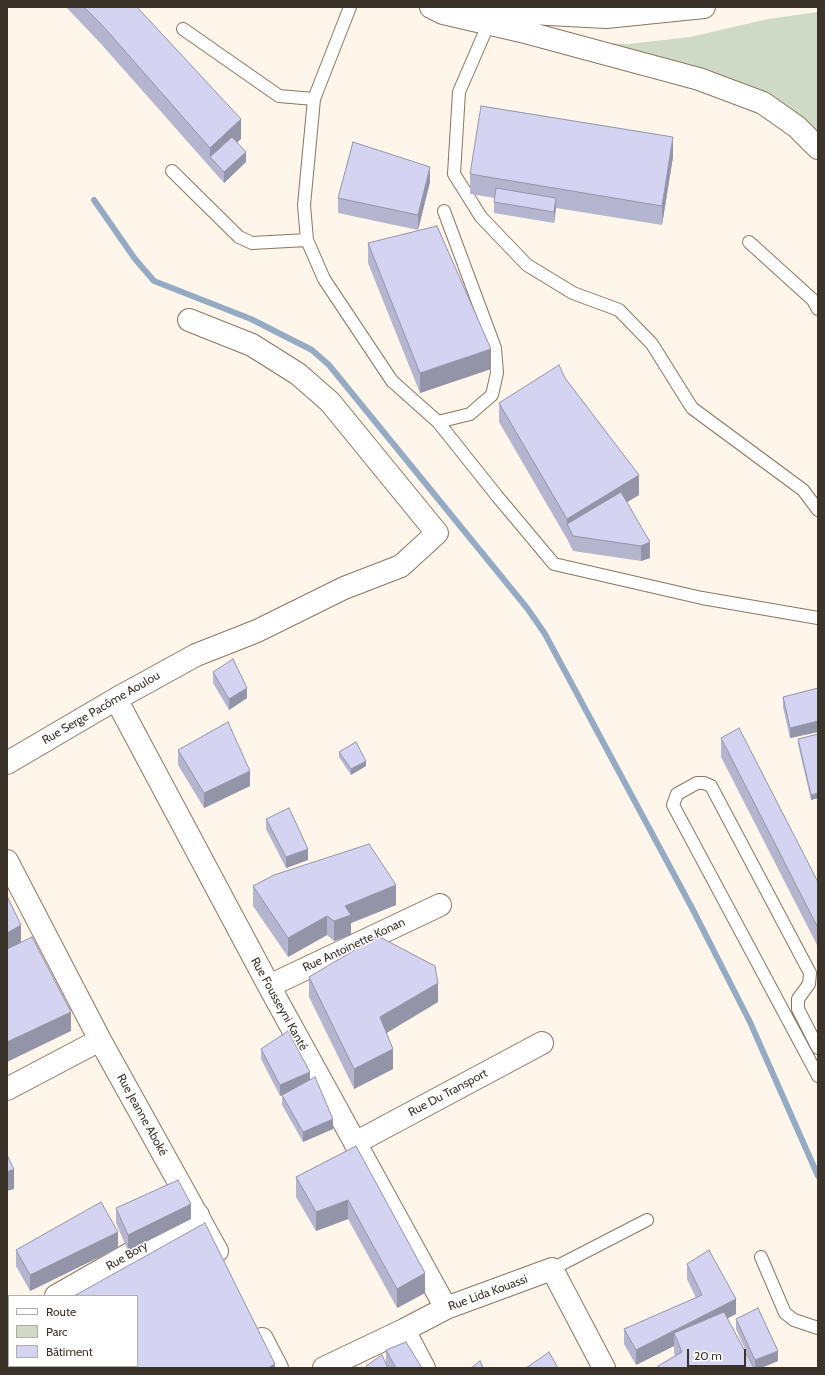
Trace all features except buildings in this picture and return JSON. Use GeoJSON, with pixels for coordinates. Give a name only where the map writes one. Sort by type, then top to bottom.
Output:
{"type":"FeatureCollection","features":[{"type":"Feature","properties":{"kind":"main road"},"geometry":{"type":"LineString","coordinates":[[431,7],[443,13],[521,31],[699,78],[763,103],[797,127],[818,148]]}},
{"type":"Feature","properties":{"kind":"main road"},"geometry":{"type":"LineString","coordinates":[[439,7],[606,17],[704,7]]}},
{"type":"Feature","properties":{"kind":"main road","name":"Rue Serge Pacôme Aoulou"},"geometry":{"type":"LineString","coordinates":[[7,763],[116,699],[196,655],[257,631],[344,588],[401,566],[437,533],[330,402],[298,374],[252,345],[188,320]]}},
{"type":"Feature","properties":{"kind":"main road","name":"Rue Fousseyni Kanté"},"geometry":{"type":"LineString","coordinates":[[116,699],[269,986],[446,1308]]}},
{"type":"Feature","properties":{"kind":"main road","name":"Rue Jeanne Aboké"},"geometry":{"type":"LineString","coordinates":[[7,861],[100,1040],[227,1270]]}},
{"type":"Feature","properties":{"kind":"main road","name":"Rue Antoinette Konan"},"geometry":{"type":"LineString","coordinates":[[269,986],[440,905]]}},
{"type":"Feature","properties":{"kind":"main road"},"geometry":{"type":"LineString","coordinates":[[7,1089],[100,1040]]}},
{"type":"Feature","properties":{"kind":"main road","name":"Rue Du Transport"},"geometry":{"type":"LineString","coordinates":[[355,1143],[542,1042]]}},
{"type":"Feature","properties":{"kind":"main road","name":"Rue Bory"},"geometry":{"type":"LineString","coordinates":[[58,1295],[198,1215]]}},
{"type":"Feature","properties":{"kind":"main road"},"geometry":{"type":"LineString","coordinates":[[552,1269],[604,1368]]}},
{"type":"Feature","properties":{"kind":"main road","name":"Rue Lida Kouassi"},"geometry":{"type":"LineString","coordinates":[[324,1368],[404,1330],[446,1308],[552,1269]]}},
{"type":"Feature","properties":{"kind":"main road"},"geometry":{"type":"LineString","coordinates":[[252,1319],[277,1368]]}},
{"type":"Feature","properties":{"kind":"main road"},"geometry":{"type":"LineString","coordinates":[[404,1330],[424,1368]]}},
{"type":"Feature","properties":{"kind":"lane"},"geometry":{"type":"LineString","coordinates":[[350,7],[314,99],[304,205],[307,240],[324,279],[392,381],[438,422],[554,564],[702,598],[818,618]]}},
{"type":"Feature","properties":{"kind":"lane"},"geometry":{"type":"LineString","coordinates":[[488,24],[459,92],[454,174],[480,218],[527,265],[572,293],[619,310],[652,344],[692,408],[803,490],[818,510]]}},
{"type":"Feature","properties":{"kind":"lane"},"geometry":{"type":"LineString","coordinates":[[183,29],[278,96],[314,99]]}},
{"type":"Feature","properties":{"kind":"lane"},"geometry":{"type":"LineString","coordinates":[[172,171],[239,237],[252,244],[307,240]]}},
{"type":"Feature","properties":{"kind":"lane"},"geometry":{"type":"LineString","coordinates":[[438,422],[470,414],[492,395],[497,373],[495,348],[444,211]]}},
{"type":"Feature","properties":{"kind":"lane"},"geometry":{"type":"LineString","coordinates":[[749,242],[813,300],[818,309]]}},
{"type":"Feature","properties":{"kind":"lane"},"geometry":{"type":"LineString","coordinates":[[818,1048],[798,1009],[798,998],[809,984],[810,972],[711,786],[704,782],[697,783],[677,794],[673,805],[818,1076]]}},
{"type":"Feature","properties":{"kind":"lane"},"geometry":{"type":"LineString","coordinates":[[552,1269],[646,1220]]}},
{"type":"Feature","properties":{"kind":"lane"},"geometry":{"type":"LineString","coordinates":[[761,1258],[785,1314],[794,1320],[818,1328]]}},
{"type":"Feature","properties":{"kind":"green space"},"geometry":{"type":"Polygon","coordinates":[[[818,12],[818,133],[573,42],[628,44],[690,37],[768,19],[818,12]]]}},
{"type":"Feature","properties":{"kind":"waterway"},"geometry":{"type":"LineString","coordinates":[[94,200],[135,259],[154,281],[251,319],[312,350],[329,365],[527,608],[545,634],[692,908],[750,1022],[818,1176]]}}]}
